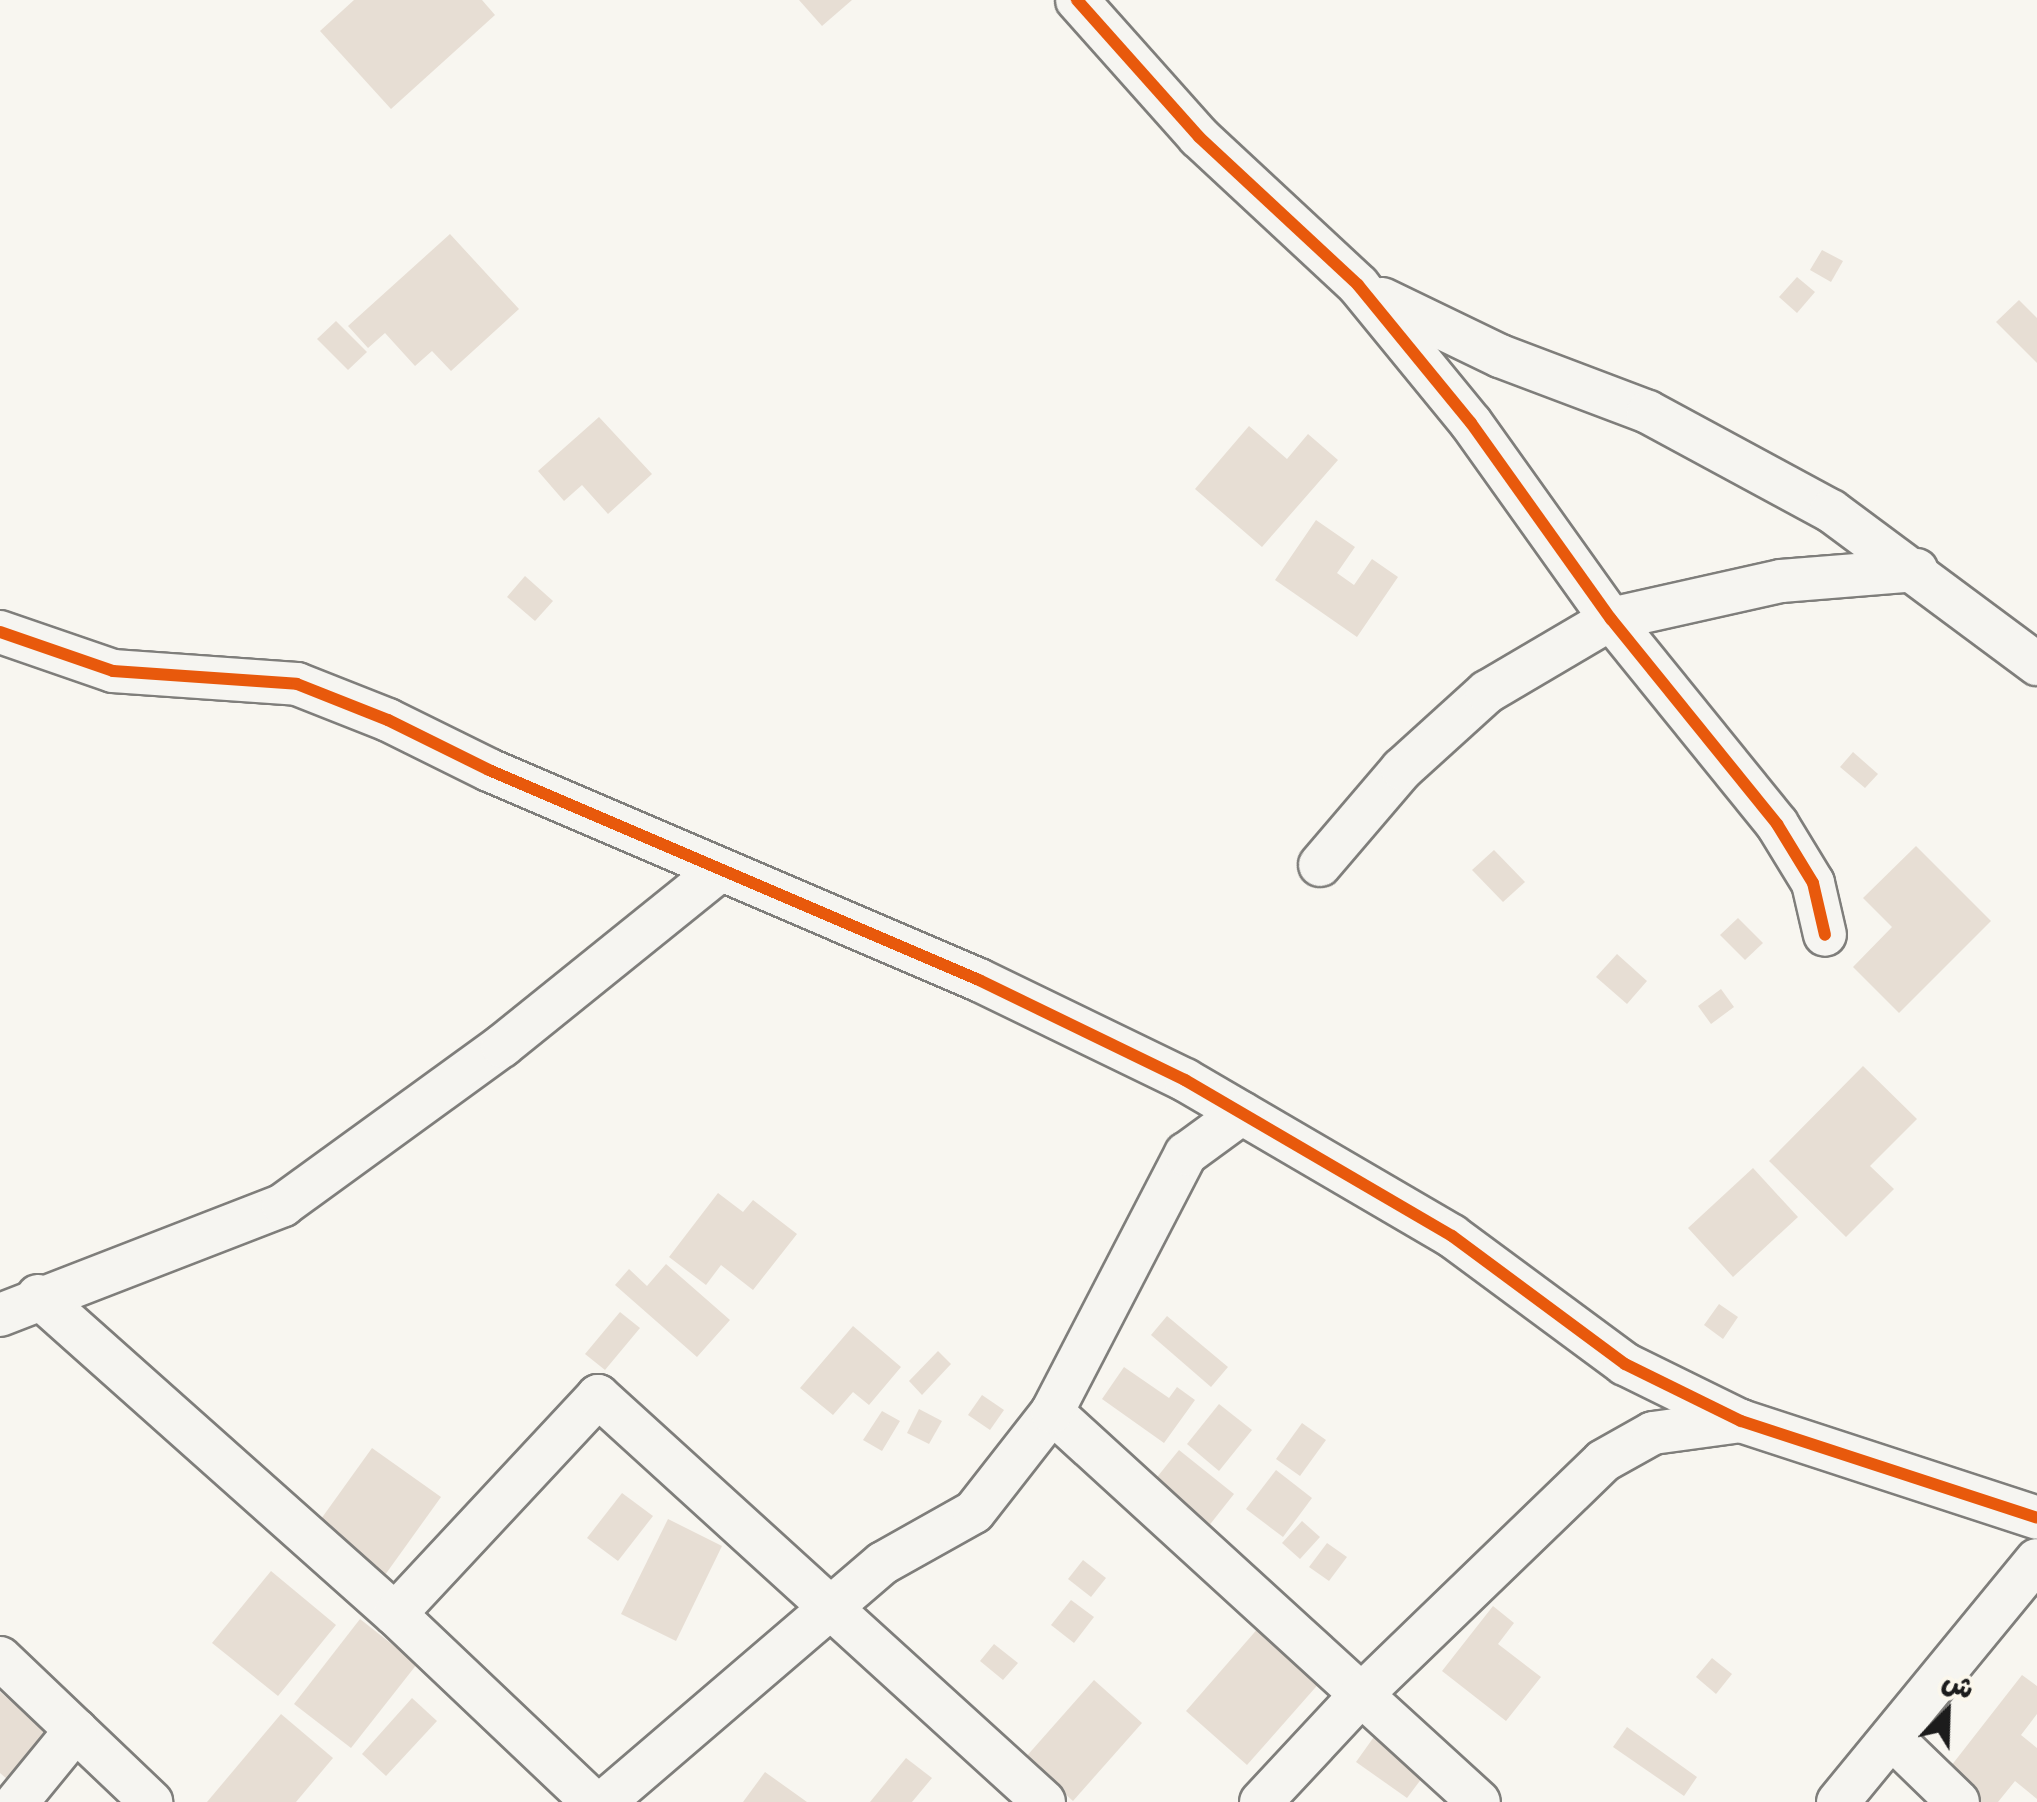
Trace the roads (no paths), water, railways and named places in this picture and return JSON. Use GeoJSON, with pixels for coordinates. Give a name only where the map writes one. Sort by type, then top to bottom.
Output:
{"type":"FeatureCollection","features":[{"type":"Feature","properties":{"kind":"street"},"geometry":{"type":"LineString","coordinates":[[1077,0],[1198,137],[1358,285],[1471,424],[1611,619],[1778,824],[1813,884],[1825,935]]}},
{"type":"Feature","properties":{"kind":"street"},"geometry":{"type":"LineString","coordinates":[[1358,285],[1423,323],[1648,412],[1832,511],[1917,570],[2037,664]]}},
{"type":"Feature","properties":{"kind":"street"},"geometry":{"type":"LineString","coordinates":[[1320,865],[1402,769],[1488,692],[1611,619],[1781,581],[1917,570]]}},
{"type":"Feature","properties":{"kind":"street"},"geometry":{"type":"LineString","coordinates":[[0,632],[113,671],[297,684],[979,980],[1242,1113],[1452,1236],[1625,1364],[1741,1421],[2037,1518]]}},
{"type":"Feature","properties":{"kind":"street"},"geometry":{"type":"LineString","coordinates":[[0,1316],[38,1296],[283,1205],[502,1046],[720,870]]}},
{"type":"Feature","properties":{"kind":"street"},"geometry":{"type":"LineString","coordinates":[[604,1802],[883,1562],[974,1512],[1052,1412],[1186,1154],[1242,1113]]}},
{"type":"Feature","properties":{"kind":"street"},"geometry":{"type":"LineString","coordinates":[[38,1296],[396,1614],[594,1802]]}},
{"type":"Feature","properties":{"kind":"street"},"geometry":{"type":"LineString","coordinates":[[396,1614],[598,1396],[1044,1802]]}},
{"type":"Feature","properties":{"kind":"street"},"geometry":{"type":"LineString","coordinates":[[1052,1412],[1359,1697],[1479,1802]]}},
{"type":"Feature","properties":{"kind":"street"},"geometry":{"type":"LineString","coordinates":[[1261,1802],[1359,1697],[1602,1461],[1653,1433],[1741,1421]]}},
{"type":"Feature","properties":{"kind":"street"},"geometry":{"type":"LineString","coordinates":[[1838,1802],[1894,1740],[2037,1560]]}},
{"type":"Feature","properties":{"kind":"street"},"geometry":{"type":"LineString","coordinates":[[0,1658],[151,1802]]}},
{"type":"Feature","properties":{"kind":"street"},"geometry":{"type":"LineString","coordinates":[[17,1802],[76,1730]]}},
{"type":"Feature","properties":{"kind":"street"},"geometry":{"type":"LineString","coordinates":[[1894,1740],[1958,1802]]}}]}
